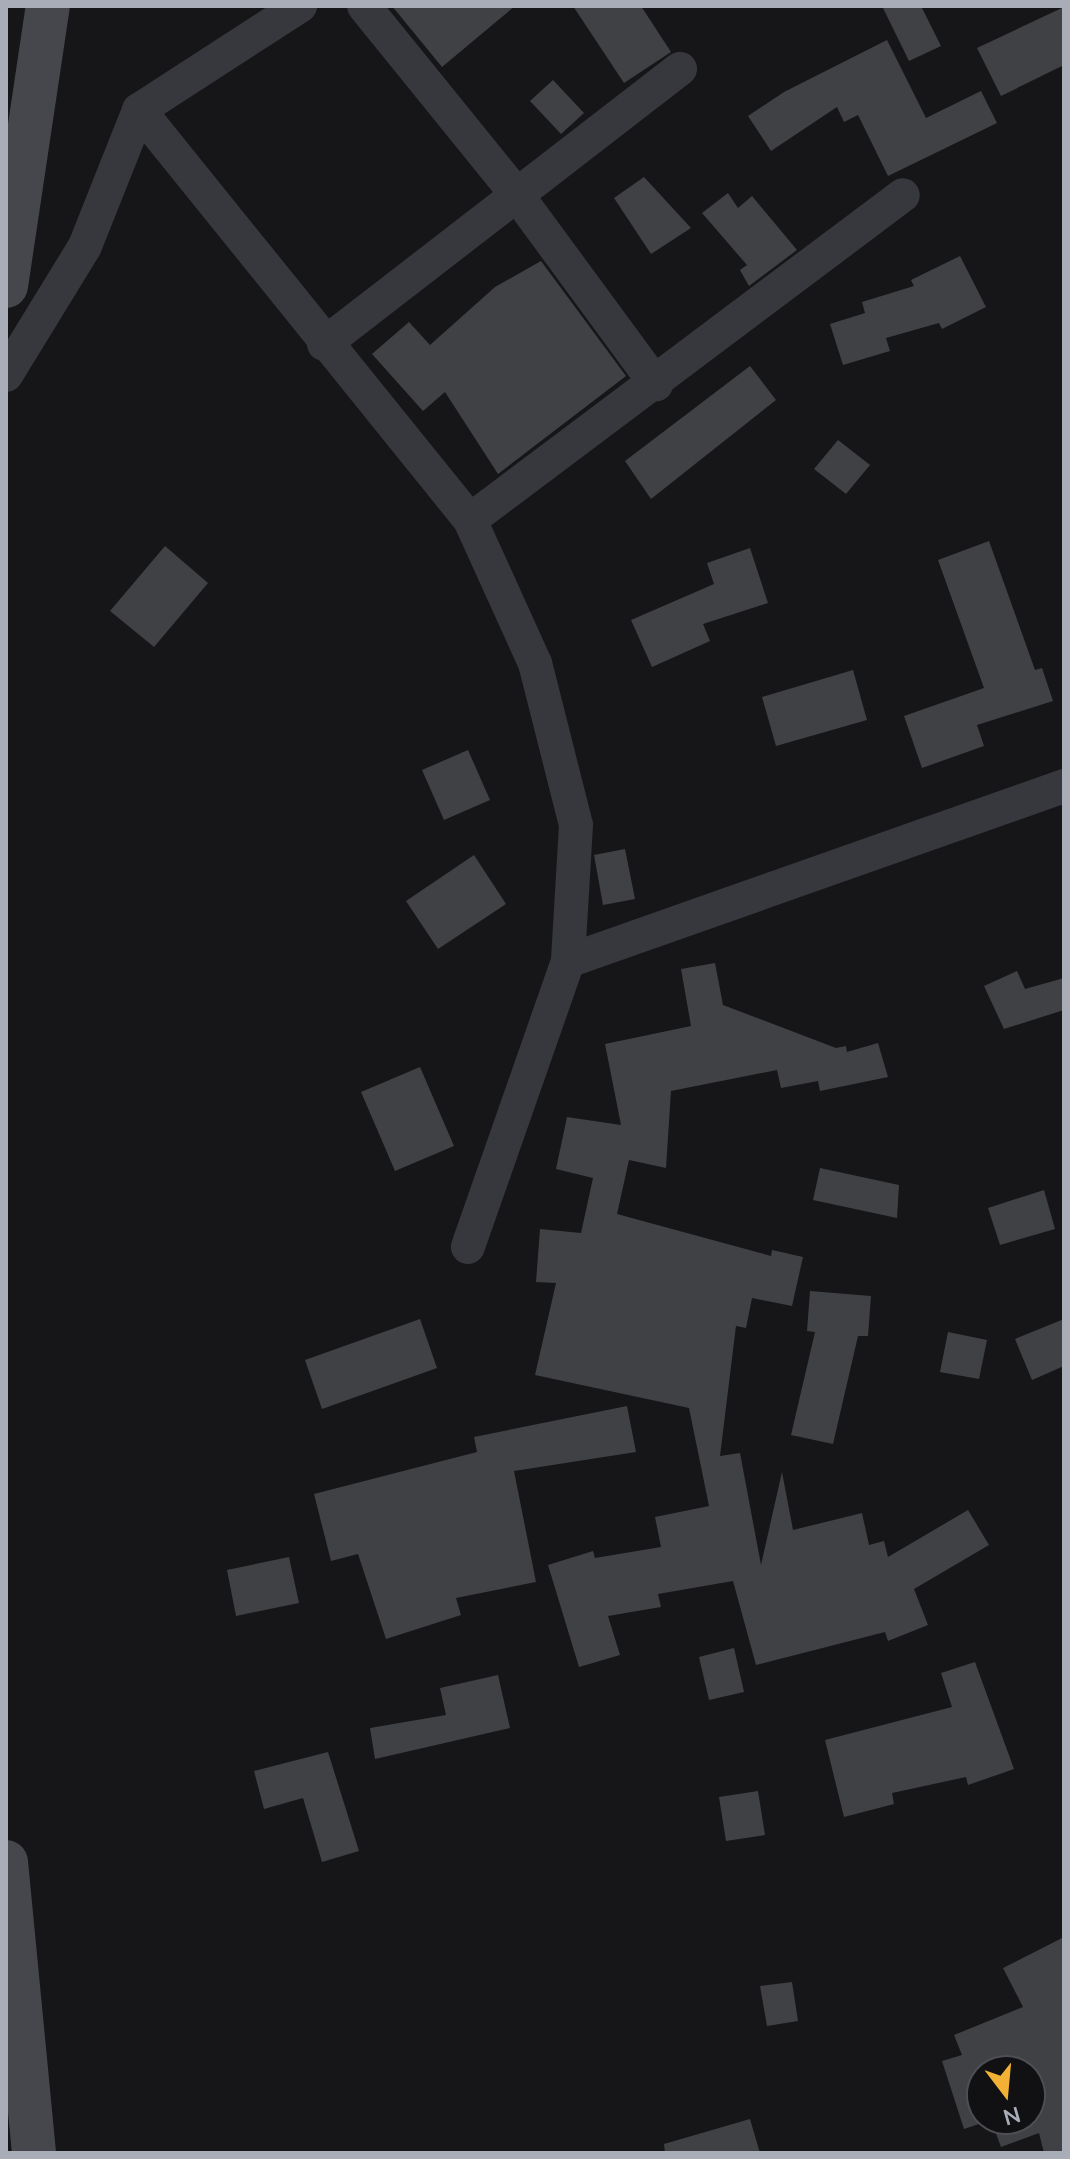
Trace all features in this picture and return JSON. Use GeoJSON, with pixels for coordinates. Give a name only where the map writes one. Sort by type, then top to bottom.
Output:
{"type":"FeatureCollection","features":[{"type":"Feature","properties":{"kind":"street"},"geometry":{"type":"LineString","coordinates":[[6,286],[48,6]]}},
{"type":"Feature","properties":{"kind":"street"},"geometry":{"type":"LineString","coordinates":[[6,375],[85,246],[139,110],[300,6]]}},
{"type":"Feature","properties":{"kind":"street"},"geometry":{"type":"LineString","coordinates":[[364,6],[517,195],[656,384]]}},
{"type":"Feature","properties":{"kind":"street"},"geometry":{"type":"LineString","coordinates":[[324,344],[680,69]]}},
{"type":"Feature","properties":{"kind":"street"},"geometry":{"type":"LineString","coordinates":[[139,110],[324,344],[470,520],[535,663],[576,825],[568,961],[468,1247]]}},
{"type":"Feature","properties":{"kind":"street"},"geometry":{"type":"LineString","coordinates":[[470,520],[656,384],[903,195]]}},
{"type":"Feature","properties":{"kind":"street"},"geometry":{"type":"LineString","coordinates":[[568,961],[1064,786]]}},
{"type":"Feature","properties":{"kind":"street"},"geometry":{"type":"LineString","coordinates":[[6,1862],[34,2153]]}},
{"type":"Feature","properties":{"kind":"building"},"geometry":{"type":"Polygon","coordinates":[[[392,6],[515,6],[442,67],[392,6]]]}},
{"type":"Feature","properties":{"kind":"building"},"geometry":{"type":"Polygon","coordinates":[[[573,6],[641,6],[671,52],[624,83],[573,6]]]}},
{"type":"Feature","properties":{"kind":"building"},"geometry":{"type":"Polygon","coordinates":[[[882,6],[921,6],[941,46],[909,61],[882,6]]]}},
{"type":"Feature","properties":{"kind":"building"},"geometry":{"type":"Polygon","coordinates":[[[1064,7],[1064,65],[1001,96],[977,48],[1064,7]]]}},
{"type":"Feature","properties":{"kind":"building"},"geometry":{"type":"Polygon","coordinates":[[[887,40],[926,118],[981,91],[997,123],[888,176],[858,115],[844,122],[837,107],[771,151],[748,116],[784,92],[887,40]]]}},
{"type":"Feature","properties":{"kind":"building"},"geometry":{"type":"Polygon","coordinates":[[[553,80],[584,113],[561,134],[530,101],[553,80]]]}},
{"type":"Feature","properties":{"kind":"building"},"geometry":{"type":"Polygon","coordinates":[[[644,177],[691,228],[651,254],[614,198],[644,177]]]}},
{"type":"Feature","properties":{"kind":"building"},"geometry":{"type":"Polygon","coordinates":[[[728,193],[738,208],[752,196],[797,250],[749,286],[740,270],[747,265],[702,213],[728,193]]]}},
{"type":"Feature","properties":{"kind":"building"},"geometry":{"type":"Polygon","coordinates":[[[960,256],[986,307],[942,329],[939,323],[886,338],[890,351],[843,365],[830,324],[865,313],[862,302],[914,286],[911,280],[960,256]]]}},
{"type":"Feature","properties":{"kind":"building"},"geometry":{"type":"Polygon","coordinates":[[[541,261],[626,376],[498,474],[445,392],[423,411],[372,354],[409,322],[430,345],[495,287],[541,261]]]}},
{"type":"Feature","properties":{"kind":"building"},"geometry":{"type":"Polygon","coordinates":[[[750,366],[776,400],[651,499],[625,461],[750,366]]]}},
{"type":"Feature","properties":{"kind":"building"},"geometry":{"type":"Polygon","coordinates":[[[838,440],[870,465],[846,494],[814,469],[838,440]]]}},
{"type":"Feature","properties":{"kind":"building"},"geometry":{"type":"Polygon","coordinates":[[[989,541],[1035,670],[1042,668],[1053,701],[977,725],[984,746],[922,768],[904,716],[984,688],[938,560],[989,541]]]}},
{"type":"Feature","properties":{"kind":"building"},"geometry":{"type":"Polygon","coordinates":[[[165,546],[208,583],[154,647],[110,611],[165,546]]]}},
{"type":"Feature","properties":{"kind":"building"},"geometry":{"type":"Polygon","coordinates":[[[750,548],[768,603],[703,624],[710,641],[652,667],[631,620],[714,584],[707,563],[750,548]]]}},
{"type":"Feature","properties":{"kind":"building"},"geometry":{"type":"Polygon","coordinates":[[[853,670],[867,720],[776,746],[762,697],[853,670]]]}},
{"type":"Feature","properties":{"kind":"building"},"geometry":{"type":"Polygon","coordinates":[[[468,750],[490,800],[444,820],[422,770],[468,750]]]}},
{"type":"Feature","properties":{"kind":"building"},"geometry":{"type":"Polygon","coordinates":[[[625,849],[635,899],[603,905],[594,855],[625,849]]]}},
{"type":"Feature","properties":{"kind":"building"},"geometry":{"type":"Polygon","coordinates":[[[474,855],[506,904],[438,949],[406,901],[474,855]]]}},
{"type":"Feature","properties":{"kind":"building"},"geometry":{"type":"Polygon","coordinates":[[[715,963],[723,1005],[836,1048],[846,1046],[847,1052],[878,1043],[888,1077],[820,1091],[818,1081],[781,1088],[777,1070],[671,1091],[666,1168],[629,1160],[617,1214],[771,1256],[772,1250],[803,1257],[792,1306],[752,1298],[746,1328],[736,1326],[720,1456],[740,1453],[761,1565],[782,1472],[793,1530],[862,1513],[869,1545],[884,1541],[888,1557],[968,1510],[989,1545],[914,1589],[928,1625],[888,1641],[885,1632],[756,1665],[733,1581],[658,1594],[661,1607],[608,1616],[620,1655],[579,1667],[548,1565],[593,1551],[595,1558],[661,1547],[655,1517],[709,1506],[689,1408],[535,1375],[556,1283],[536,1282],[540,1229],[581,1233],[593,1178],[556,1169],[567,1117],[621,1125],[605,1044],[691,1026],[681,969],[715,963]]]}},
{"type":"Feature","properties":{"kind":"building"},"geometry":{"type":"Polygon","coordinates":[[[1017,971],[1025,989],[1064,978],[1064,1010],[1004,1029],[984,986],[1017,971]]]}},
{"type":"Feature","properties":{"kind":"building"},"geometry":{"type":"Polygon","coordinates":[[[420,1067],[454,1146],[395,1171],[361,1092],[420,1067]]]}},
{"type":"Feature","properties":{"kind":"building"},"geometry":{"type":"Polygon","coordinates":[[[820,1168],[899,1185],[897,1218],[813,1200],[820,1168]]]}},
{"type":"Feature","properties":{"kind":"building"},"geometry":{"type":"Polygon","coordinates":[[[1044,1190],[1055,1229],[1000,1245],[988,1208],[1044,1190]]]}},
{"type":"Feature","properties":{"kind":"building"},"geometry":{"type":"Polygon","coordinates":[[[810,1291],[871,1296],[868,1336],[858,1336],[833,1444],[791,1435],[815,1332],[807,1331],[810,1291]]]}},
{"type":"Feature","properties":{"kind":"building"},"geometry":{"type":"Polygon","coordinates":[[[420,1319],[437,1368],[322,1409],[305,1360],[420,1319]]]}},
{"type":"Feature","properties":{"kind":"building"},"geometry":{"type":"Polygon","coordinates":[[[1064,1319],[1064,1366],[1032,1380],[1015,1339],[1064,1319]]]}},
{"type":"Feature","properties":{"kind":"building"},"geometry":{"type":"Polygon","coordinates":[[[948,1332],[987,1340],[979,1379],[940,1372],[948,1332]]]}},
{"type":"Feature","properties":{"kind":"building"},"geometry":{"type":"Polygon","coordinates":[[[627,1406],[636,1452],[514,1471],[536,1582],[456,1598],[461,1615],[386,1639],[358,1554],[331,1561],[314,1494],[477,1452],[474,1437],[627,1406]]]}},
{"type":"Feature","properties":{"kind":"building"},"geometry":{"type":"Polygon","coordinates":[[[289,1557],[299,1603],[236,1616],[227,1570],[289,1557]]]}},
{"type":"Feature","properties":{"kind":"building"},"geometry":{"type":"Polygon","coordinates":[[[734,1648],[744,1692],[709,1700],[699,1657],[734,1648]]]}},
{"type":"Feature","properties":{"kind":"building"},"geometry":{"type":"Polygon","coordinates":[[[975,1662],[1014,1769],[968,1785],[966,1777],[892,1793],[894,1804],[844,1817],[825,1740],[952,1707],[941,1673],[975,1662]]]}},
{"type":"Feature","properties":{"kind":"building"},"geometry":{"type":"Polygon","coordinates":[[[498,1675],[510,1728],[375,1759],[370,1728],[446,1715],[440,1688],[498,1675]]]}},
{"type":"Feature","properties":{"kind":"building"},"geometry":{"type":"Polygon","coordinates":[[[328,1752],[359,1851],[322,1862],[303,1798],[264,1809],[254,1771],[328,1752]]]}},
{"type":"Feature","properties":{"kind":"building"},"geometry":{"type":"Polygon","coordinates":[[[758,1791],[765,1835],[726,1841],[719,1797],[758,1791]]]}},
{"type":"Feature","properties":{"kind":"building"},"geometry":{"type":"Polygon","coordinates":[[[1064,1937],[1064,2153],[1044,2153],[1040,2135],[1046,2135],[1046,2055],[966,2055],[964,2129],[942,2061],[962,2055],[954,2035],[1023,2007],[1003,1968],[1064,1937]]]}},
{"type":"Feature","properties":{"kind":"building"},"geometry":{"type":"Polygon","coordinates":[[[792,1982],[798,2021],[767,2026],[760,1986],[792,1982]]]}},
{"type":"Feature","properties":{"kind":"building"},"geometry":{"type":"Polygon","coordinates":[[[750,2119],[760,2153],[665,2153],[664,2144],[750,2119]]]}},
{"type":"Feature","properties":{"kind":"building"},"geometry":{"type":"Polygon","coordinates":[[[997,2135],[1034,2135],[1001,2147],[997,2135]]]}}]}
